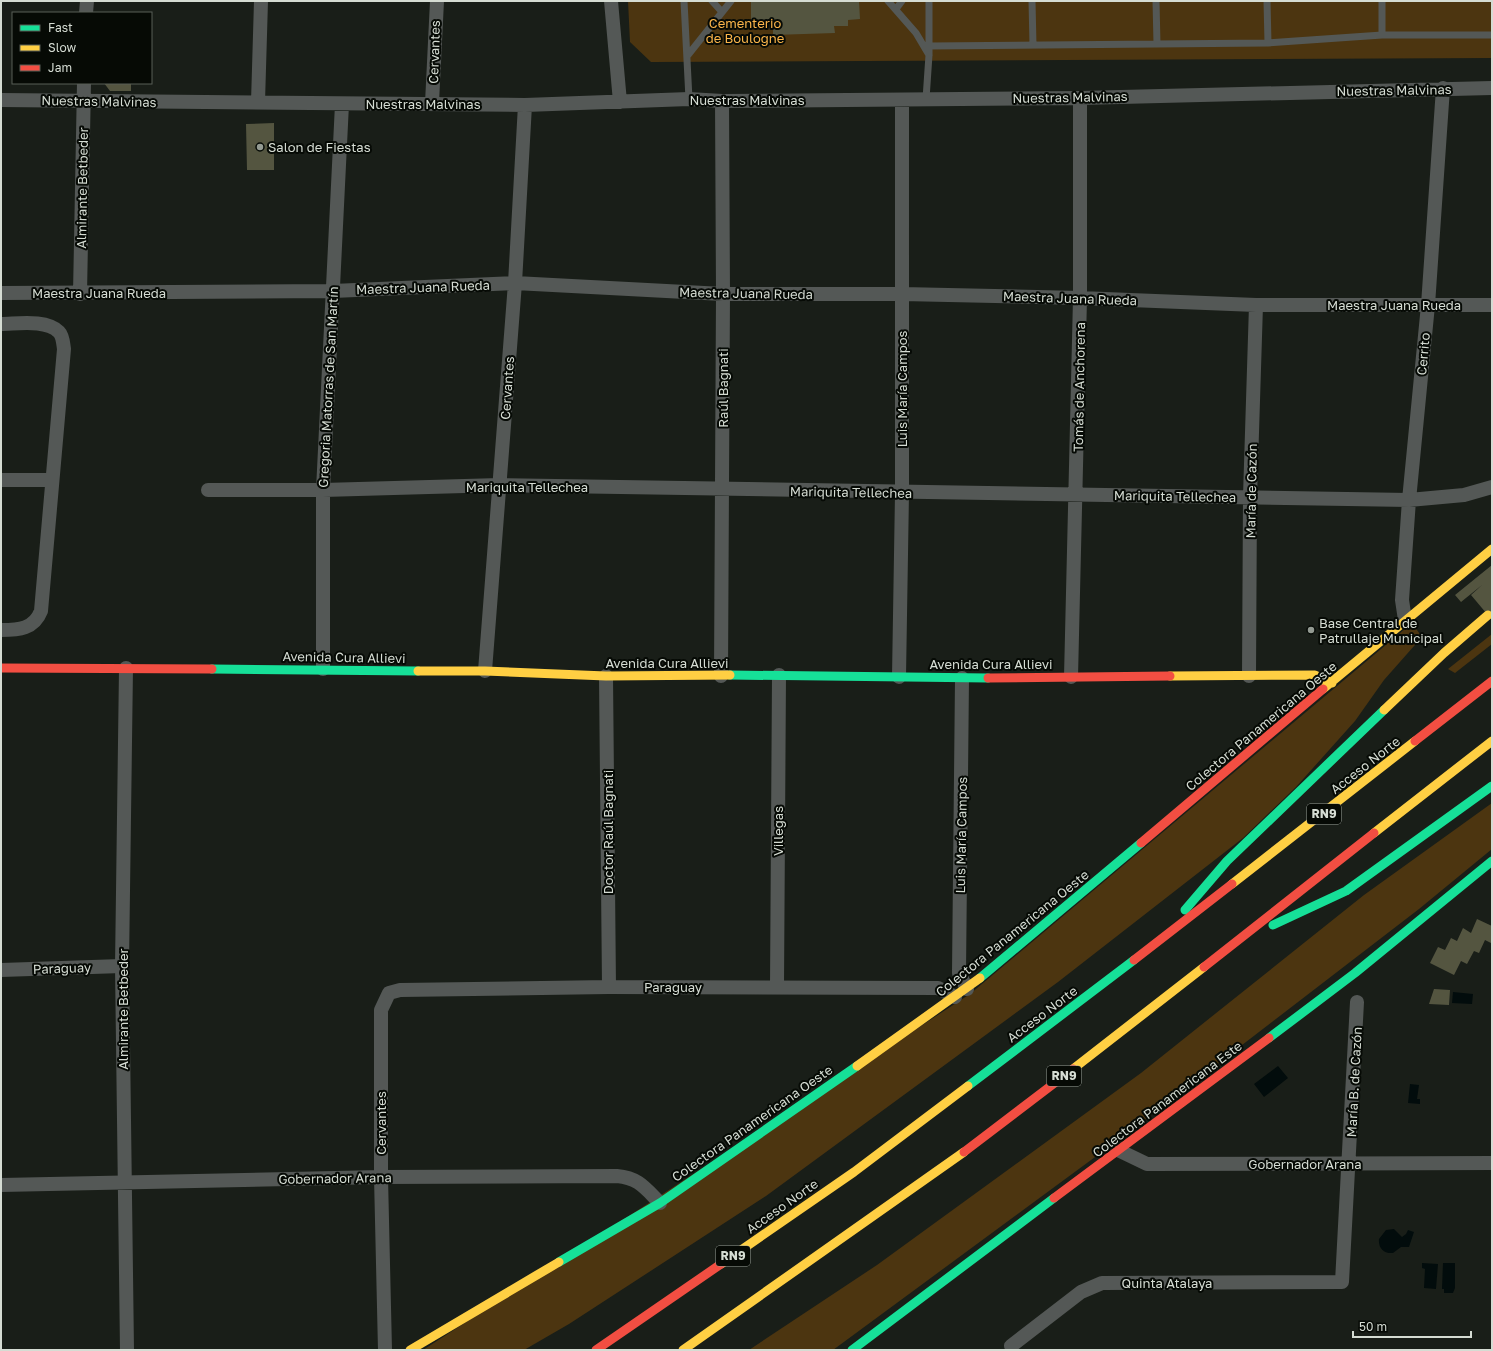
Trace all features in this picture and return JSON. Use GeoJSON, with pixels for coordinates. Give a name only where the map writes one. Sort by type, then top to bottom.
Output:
{"type":"FeatureCollection","features":[{"type":"Feature","properties":{"kind":"main road","name":"Colectora Panamericana Oeste"},"geometry":{"type":"LineString","coordinates":[[410,1350],[660,1203],[968,989],[1405,620],[1492,549]]}},
{"type":"Feature","properties":{"kind":"main road"},"geometry":{"type":"LineString","coordinates":[[1154,945],[1227,861],[1444,653],[1488,615]]}},
{"type":"Feature","properties":{"kind":"main road","name":"Avenida Cura Allievi"},"geometry":{"type":"LineString","coordinates":[[1,668],[485,671],[606,676],[779,675],[899,678],[1315,675],[1332,683]]}},
{"type":"Feature","properties":{"kind":"main road","name":"Acceso Norte"},"geometry":{"type":"LineString","coordinates":[[596,1350],[854,1172],[1154,945],[1492,681]]}},
{"type":"Feature","properties":{"kind":"main road","name":"RN9"},"geometry":{"type":"LineString","coordinates":[[683,1350],[888,1207],[1001,1125],[1492,741]]}},
{"type":"Feature","properties":{"kind":"main road"},"geometry":{"type":"LineString","coordinates":[[1239,940],[1346,891],[1492,786]]}},
{"type":"Feature","properties":{"kind":"main road","name":"Colectora Panamericana Este"},"geometry":{"type":"LineString","coordinates":[[852,1350],[1120,1151],[1355,973],[1492,860]]}},
{"type":"Feature","properties":{"kind":"main road"},"geometry":{"type":"LineString","coordinates":[[586,1348],[613,1339]]}},
{"type":"Feature","properties":{"kind":"street"},"geometry":{"type":"LineString","coordinates":[[86,12],[87,1]]}},
{"type":"Feature","properties":{"kind":"street"},"geometry":{"type":"LineString","coordinates":[[258,102],[261,1]]}},
{"type":"Feature","properties":{"kind":"street","name":"Cervantes"},"geometry":{"type":"LineString","coordinates":[[432,103],[437,1]]}},
{"type":"Feature","properties":{"kind":"street"},"geometry":{"type":"LineString","coordinates":[[611,1],[620,102]]}},
{"type":"Feature","properties":{"kind":"street","name":"Almirante Betbeder"},"geometry":{"type":"LineString","coordinates":[[80,294],[84,84]]}},
{"type":"Feature","properties":{"kind":"street","name":"Cerrito"},"geometry":{"type":"LineString","coordinates":[[1405,620],[1402,600],[1409,500],[1428,305],[1443,88]]}},
{"type":"Feature","properties":{"kind":"street","name":"Nuestras Malvinas"},"geometry":{"type":"LineString","coordinates":[[1,100],[342,104],[525,104],[689,100],[1080,98],[1492,88]]}},
{"type":"Feature","properties":{"kind":"street","name":"Tomás de Anchorena"},"geometry":{"type":"LineString","coordinates":[[1070,677],[1080,298],[1080,98]]}},
{"type":"Feature","properties":{"kind":"street","name":"Luis María Campos"},"geometry":{"type":"LineString","coordinates":[[899,678],[902,493],[902,100]]}},
{"type":"Feature","properties":{"kind":"street","name":"Raúl Bagnati"},"geometry":{"type":"LineString","coordinates":[[721,676],[723,294],[722,101]]}},
{"type":"Feature","properties":{"kind":"street","name":"Gregoria Matorras de San Martín"},"geometry":{"type":"LineString","coordinates":[[323,670],[323,490],[342,104]]}},
{"type":"Feature","properties":{"kind":"street","name":"Cervantes"},"geometry":{"type":"LineString","coordinates":[[485,671],[515,283],[525,104]]}},
{"type":"Feature","properties":{"kind":"street","name":"Maestra Juana Rueda"},"geometry":{"type":"LineString","coordinates":[[1,293],[80,294],[333,291],[515,283],[723,294],[902,294],[1080,298],[1256,305],[1492,305]]}},
{"type":"Feature","properties":{"kind":"street","name":"María de Cazón"},"geometry":{"type":"LineString","coordinates":[[1249,676],[1250,496],[1256,305]]}},
{"type":"Feature","properties":{"kind":"street"},"geometry":{"type":"LineString","coordinates":[[1,324],[43,324],[58,331],[63,338],[64,349],[51,480],[41,611],[38,619],[28,626],[18,630],[1,630]]}},
{"type":"Feature","properties":{"kind":"street"},"geometry":{"type":"LineString","coordinates":[[1,480],[51,480]]}},
{"type":"Feature","properties":{"kind":"street","name":"Mariquita Tellechea"},"geometry":{"type":"LineString","coordinates":[[208,490],[323,490],[500,485],[902,493],[1250,496],[1409,500],[1464,495],[1492,487]]}},
{"type":"Feature","properties":{"kind":"street","name":"Almirante Betbeder"},"geometry":{"type":"LineString","coordinates":[[126,668],[122,966],[124,1182],[128,1350]]}},
{"type":"Feature","properties":{"kind":"street","name":"Villegas"},"geometry":{"type":"LineString","coordinates":[[777,987],[779,675]]}},
{"type":"Feature","properties":{"kind":"street","name":"Doctor Raúl Bagnati"},"geometry":{"type":"LineString","coordinates":[[606,676],[609,987]]}},
{"type":"Feature","properties":{"kind":"street","name":"Luis María Campos"},"geometry":{"type":"LineString","coordinates":[[962,678],[959,973],[968,989]]}},
{"type":"Feature","properties":{"kind":"street","name":"Paraguay"},"geometry":{"type":"LineString","coordinates":[[1,970],[122,966]]}},
{"type":"Feature","properties":{"kind":"street","name":"Paraguay"},"geometry":{"type":"LineString","coordinates":[[388,993],[400,990],[609,987],[938,988],[955,997]]}},
{"type":"Feature","properties":{"kind":"street","name":"Cervantes"},"geometry":{"type":"LineString","coordinates":[[385,1350],[381,1177],[381,1010],[388,993]]}},
{"type":"Feature","properties":{"kind":"street","name":"María B. de Cazón"},"geometry":{"type":"LineString","coordinates":[[1342,1282],[1350,1164],[1357,1002]]}},
{"type":"Feature","properties":{"kind":"street","name":"Gobernador Arana"},"geometry":{"type":"LineString","coordinates":[[1120,1151],[1147,1164],[1492,1163]]}},
{"type":"Feature","properties":{"kind":"street","name":"Gobernador Arana"},"geometry":{"type":"LineString","coordinates":[[1,1185],[381,1177],[617,1176],[629,1177],[638,1181],[660,1203]]}},
{"type":"Feature","properties":{"kind":"street","name":"Quinta Atalaya"},"geometry":{"type":"LineString","coordinates":[[1011,1346],[1081,1292],[1102,1283],[1342,1282]]}},
{"type":"Feature","properties":{"kind":"lane"},"geometry":{"type":"LineString","coordinates":[[684,1],[688,55],[689,100]]}},
{"type":"Feature","properties":{"kind":"lane"},"geometry":{"type":"LineString","coordinates":[[712,1],[722,12]]}},
{"type":"Feature","properties":{"kind":"lane"},"geometry":{"type":"LineString","coordinates":[[688,55],[731,1]]}},
{"type":"Feature","properties":{"kind":"lane"},"geometry":{"type":"LineString","coordinates":[[888,1],[916,33],[929,55]]}},
{"type":"Feature","properties":{"kind":"lane"},"geometry":{"type":"LineString","coordinates":[[896,9],[902,1]]}},
{"type":"Feature","properties":{"kind":"lane"},"geometry":{"type":"LineString","coordinates":[[926,99],[929,55],[929,1]]}},
{"type":"Feature","properties":{"kind":"lane"},"geometry":{"type":"LineString","coordinates":[[1032,1],[1033,45]]}},
{"type":"Feature","properties":{"kind":"lane"},"geometry":{"type":"LineString","coordinates":[[1156,1],[1157,44]]}},
{"type":"Feature","properties":{"kind":"lane"},"geometry":{"type":"LineString","coordinates":[[1267,1],[1268,43]]}},
{"type":"Feature","properties":{"kind":"lane"},"geometry":{"type":"LineString","coordinates":[[1382,1],[1382,35]]}},
{"type":"Feature","properties":{"kind":"lane"},"geometry":{"type":"LineString","coordinates":[[929,46],[1268,43],[1382,35],[1492,35]]}},
{"type":"Feature","properties":{"kind":"green space","name":"Cementerio de Boulogne"},"geometry":{"type":"Polygon","coordinates":[[[628,1],[1492,1],[1492,58],[651,62],[630,42],[628,1]]]}},
{"type":"Feature","properties":{"kind":"green space"},"geometry":{"type":"Polygon","coordinates":[[[1412,623],[1422,637],[1384,680],[1355,721],[1296,787],[1243,838],[1058,982],[766,1196],[569,1324],[524,1350],[423,1350],[970,994],[1412,623]]]}},
{"type":"Feature","properties":{"kind":"green space"},"geometry":{"type":"Polygon","coordinates":[[[1492,634],[1492,644],[1455,673],[1448,669],[1492,634]]]}},
{"type":"Feature","properties":{"kind":"green space"},"geometry":{"type":"Polygon","coordinates":[[[1492,803],[1492,849],[1419,909],[1125,1135],[833,1350],[749,1350],[877,1265],[1141,1073],[1364,895],[1492,803]]]}},
{"type":"Feature","properties":{"kind":"shaded area"},"geometry":{"type":"Polygon","coordinates":[[[1453,992],[1473,994],[1472,1004],[1452,1003],[1453,992]]]}},
{"type":"Feature","properties":{"kind":"shaded area"},"geometry":{"type":"Polygon","coordinates":[[[1278,1066],[1288,1078],[1264,1097],[1254,1084],[1278,1066]]]}},
{"type":"Feature","properties":{"kind":"shaded area"},"geometry":{"type":"Polygon","coordinates":[[[1410,1084],[1419,1085],[1417,1099],[1420,1099],[1420,1104],[1408,1103],[1410,1084]]]}},
{"type":"Feature","properties":{"kind":"shaded area"},"geometry":{"type":"Polygon","coordinates":[[[1394,1229],[1402,1237],[1408,1230],[1414,1232],[1409,1247],[1401,1247],[1393,1253],[1390,1253],[1382,1250],[1379,1239],[1386,1230],[1394,1229]]]}},
{"type":"Feature","properties":{"kind":"shaded area"},"geometry":{"type":"Polygon","coordinates":[[[1422,1263],[1438,1264],[1436,1289],[1424,1288],[1425,1269],[1422,1268],[1422,1263]]]}},
{"type":"Feature","properties":{"kind":"shaded area"},"geometry":{"type":"Polygon","coordinates":[[[1443,1263],[1455,1263],[1455,1288],[1453,1293],[1444,1293],[1444,1289],[1442,1289],[1443,1263]]]}},
{"type":"Feature","properties":{"kind":"building"},"geometry":{"type":"Polygon","coordinates":[[[751,1],[859,1],[860,19],[848,20],[848,26],[834,26],[835,33],[773,35],[773,29],[757,29],[757,24],[751,24],[751,1]]]}},
{"type":"Feature","properties":{"kind":"building"},"geometry":{"type":"Polygon","coordinates":[[[105,84],[131,84],[131,91],[110,91],[105,84]]]}},
{"type":"Feature","properties":{"kind":"building","name":"Salon de Fiestas"},"geometry":{"type":"Polygon","coordinates":[[[274,123],[274,170],[247,170],[246,124],[274,123]]]}},
{"type":"Feature","properties":{"kind":"building"},"geometry":{"type":"Polygon","coordinates":[[[1492,565],[1492,620],[1471,595],[1482,585],[1461,602],[1455,595],[1492,565]]]}},
{"type":"Feature","properties":{"kind":"building"},"geometry":{"type":"Polygon","coordinates":[[[1477,919],[1492,926],[1491,943],[1485,940],[1479,953],[1474,951],[1467,964],[1461,961],[1454,975],[1430,963],[1438,947],[1445,950],[1451,938],[1457,941],[1463,928],[1471,933],[1477,919]]]}},
{"type":"Feature","properties":{"kind":"building"},"geometry":{"type":"Polygon","coordinates":[[[1434,989],[1450,990],[1449,1005],[1429,1004],[1434,989]]]}},
{"type":"Feature","properties":{"kind":"traffic: fast"},"geometry":{"type":"LineString","coordinates":[[212,669],[418,671]]}},
{"type":"Feature","properties":{"kind":"traffic: fast"},"geometry":{"type":"LineString","coordinates":[[730,675],[988,678]]}},
{"type":"Feature","properties":{"kind":"traffic: fast"},"geometry":{"type":"LineString","coordinates":[[1185,910],[1227,861],[1384,710]]}},
{"type":"Feature","properties":{"kind":"traffic: fast"},"geometry":{"type":"LineString","coordinates":[[1273,925],[1346,891],[1492,786]]}},
{"type":"Feature","properties":{"kind":"traffic: fast"},"geometry":{"type":"LineString","coordinates":[[980,978],[1141,843]]}},
{"type":"Feature","properties":{"kind":"traffic: fast"},"geometry":{"type":"LineString","coordinates":[[1269,1038],[1355,973],[1492,861]]}},
{"type":"Feature","properties":{"kind":"traffic: fast"},"geometry":{"type":"LineString","coordinates":[[968,1086],[1134,960]]}},
{"type":"Feature","properties":{"kind":"traffic: fast"},"geometry":{"type":"LineString","coordinates":[[559,1262],[660,1203],[857,1066]]}},
{"type":"Feature","properties":{"kind":"traffic: fast"},"geometry":{"type":"LineString","coordinates":[[852,1350],[1054,1198]]}},
{"type":"Feature","properties":{"kind":"traffic: slow"},"geometry":{"type":"LineString","coordinates":[[1323,689],[1492,549]]}},
{"type":"Feature","properties":{"kind":"traffic: slow"},"geometry":{"type":"LineString","coordinates":[[1384,710],[1444,653],[1488,615]]}},
{"type":"Feature","properties":{"kind":"traffic: slow"},"geometry":{"type":"LineString","coordinates":[[418,671],[485,671],[606,676],[730,675]]}},
{"type":"Feature","properties":{"kind":"traffic: slow"},"geometry":{"type":"LineString","coordinates":[[1170,676],[1315,675],[1332,683]]}},
{"type":"Feature","properties":{"kind":"traffic: slow"},"geometry":{"type":"LineString","coordinates":[[1232,884],[1415,741]]}},
{"type":"Feature","properties":{"kind":"traffic: slow"},"geometry":{"type":"LineString","coordinates":[[1374,833],[1492,741]]}},
{"type":"Feature","properties":{"kind":"traffic: slow"},"geometry":{"type":"LineString","coordinates":[[1073,1069],[1204,967]]}},
{"type":"Feature","properties":{"kind":"traffic: slow"},"geometry":{"type":"LineString","coordinates":[[857,1066],[980,978]]}},
{"type":"Feature","properties":{"kind":"traffic: slow"},"geometry":{"type":"LineString","coordinates":[[721,1264],[854,1172],[968,1086]]}},
{"type":"Feature","properties":{"kind":"traffic: slow"},"geometry":{"type":"LineString","coordinates":[[683,1350],[964,1152]]}},
{"type":"Feature","properties":{"kind":"traffic: slow"},"geometry":{"type":"LineString","coordinates":[[410,1350],[559,1262]]}},
{"type":"Feature","properties":{"kind":"traffic: jam"},"geometry":{"type":"LineString","coordinates":[[1,668],[212,669]]}},
{"type":"Feature","properties":{"kind":"traffic: jam"},"geometry":{"type":"LineString","coordinates":[[988,678],[1170,676]]}},
{"type":"Feature","properties":{"kind":"traffic: jam"},"geometry":{"type":"LineString","coordinates":[[1415,741],[1492,681]]}},
{"type":"Feature","properties":{"kind":"traffic: jam"},"geometry":{"type":"LineString","coordinates":[[1141,843],[1323,689]]}},
{"type":"Feature","properties":{"kind":"traffic: jam"},"geometry":{"type":"LineString","coordinates":[[1204,967],[1374,833]]}},
{"type":"Feature","properties":{"kind":"traffic: jam"},"geometry":{"type":"LineString","coordinates":[[1134,960],[1232,884]]}},
{"type":"Feature","properties":{"kind":"traffic: jam"},"geometry":{"type":"LineString","coordinates":[[1054,1198],[1269,1038]]}},
{"type":"Feature","properties":{"kind":"traffic: jam"},"geometry":{"type":"LineString","coordinates":[[964,1152],[1073,1069]]}},
{"type":"Feature","properties":{"kind":"traffic: jam"},"geometry":{"type":"LineString","coordinates":[[596,1350],[721,1264]]}},
{"type":"Feature","properties":{"kind":"place","name":"Salon de Fiestas"},"geometry":{"type":"Point","coordinates":[260,147]}},
{"type":"Feature","properties":{"kind":"place","name":"Base Central de Patrullaje Municipal"},"geometry":{"type":"Point","coordinates":[1311,630]}}]}
